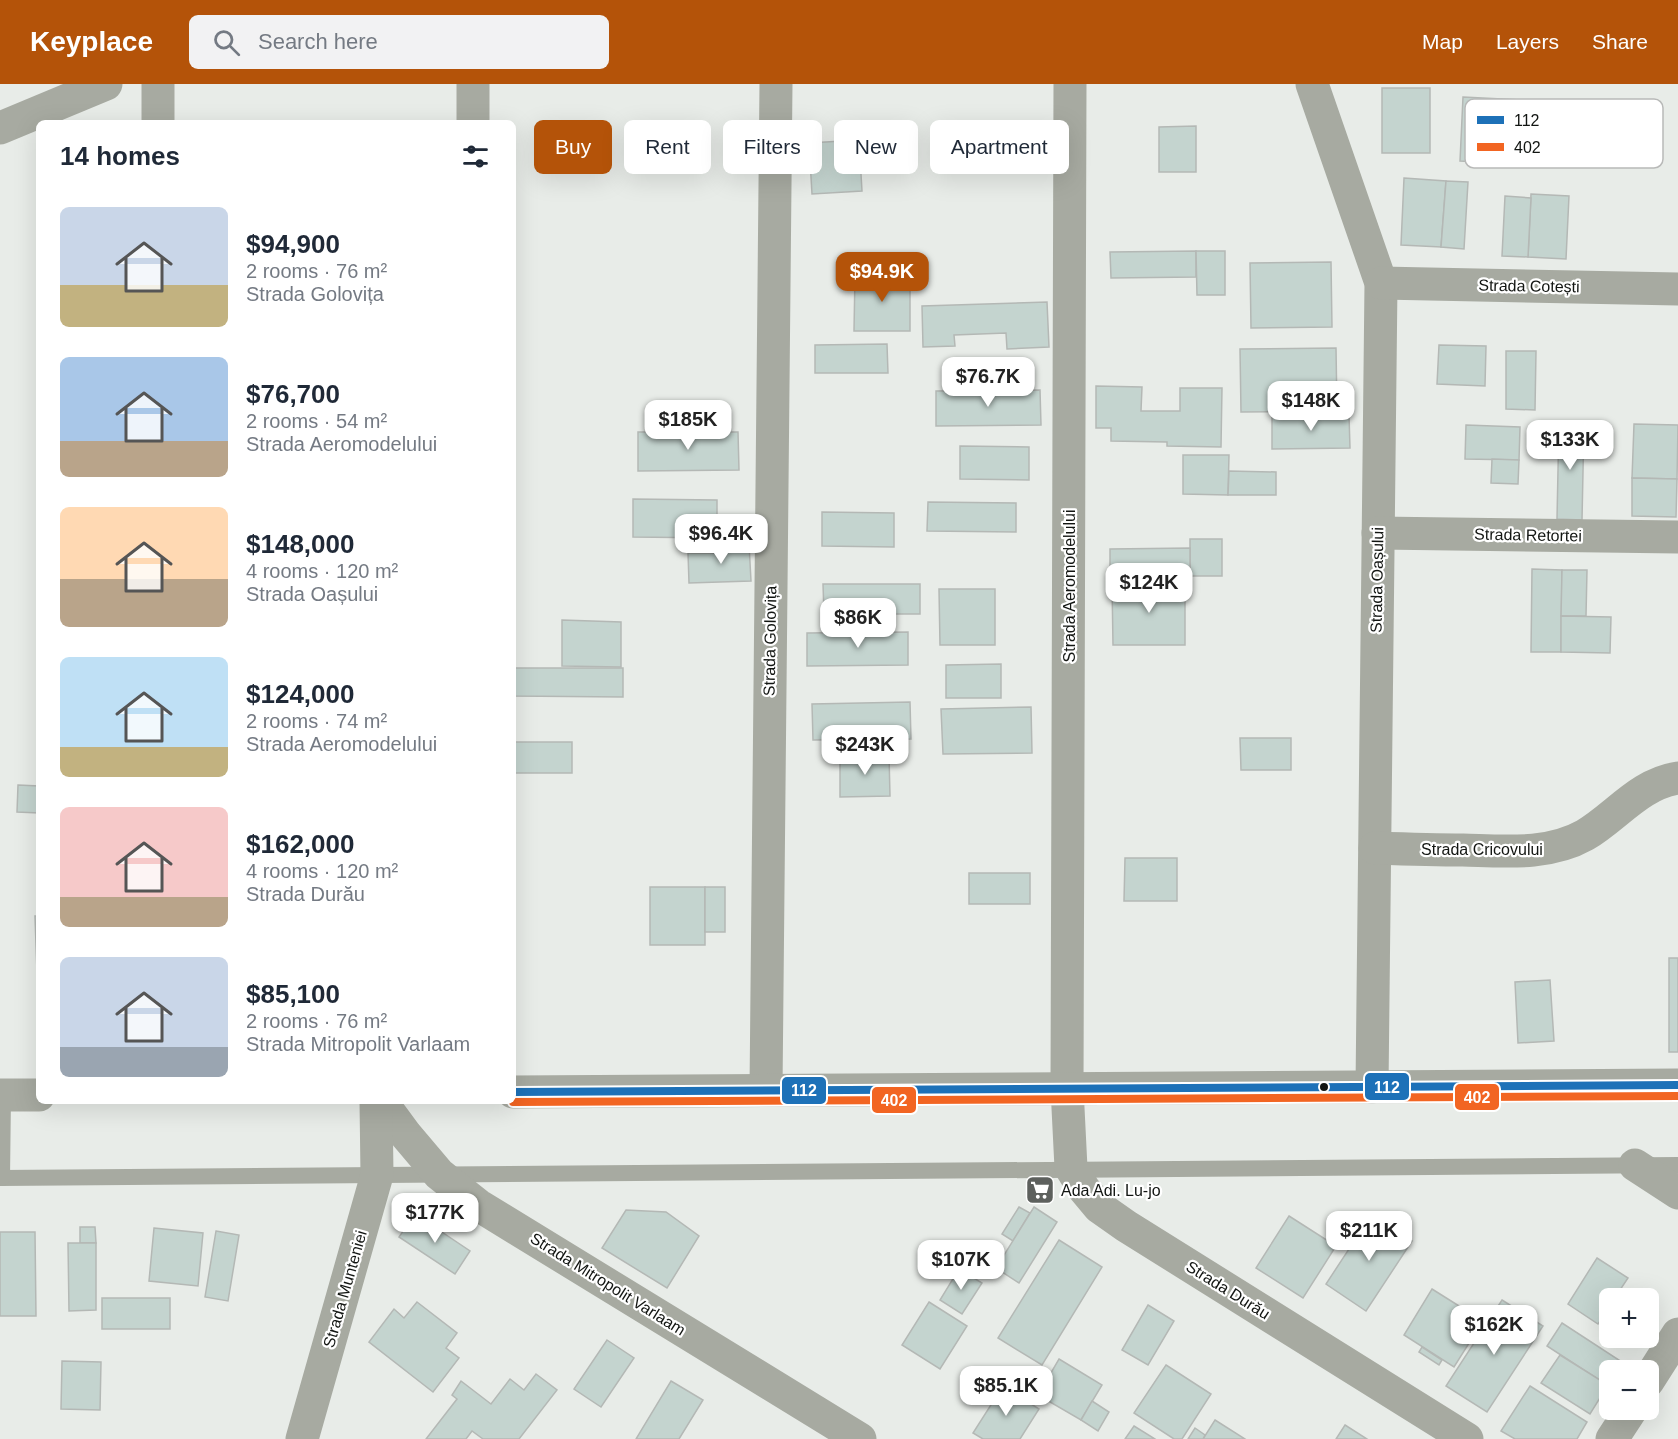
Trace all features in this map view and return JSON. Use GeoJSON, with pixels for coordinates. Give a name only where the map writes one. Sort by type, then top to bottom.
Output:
{"type":"FeatureCollection","features":[{"type":"Feature","properties":{"kind":"street"},"geometry":{"type":"LineString","coordinates":[[0,128],[106,84]]}},
{"type":"Feature","properties":{"kind":"street"},"geometry":{"type":"LineString","coordinates":[[158,84],[158,120]]}},
{"type":"Feature","properties":{"kind":"street"},"geometry":{"type":"LineString","coordinates":[[473,84],[473,120]]}},
{"type":"Feature","properties":{"kind":"street","name":"Strada Golovița"},"geometry":{"type":"LineString","coordinates":[[766,1090],[776,84]]}},
{"type":"Feature","properties":{"kind":"street","name":"Strada Aeromodelului"},"geometry":{"type":"LineString","coordinates":[[1067,1088],[1070,84]]}},
{"type":"Feature","properties":{"kind":"street","name":"Strada Oașului"},"geometry":{"type":"LineString","coordinates":[[1312,84],[1381,283],[1372,1087]]}},
{"type":"Feature","properties":{"kind":"street","name":"Strada Cotești"},"geometry":{"type":"LineString","coordinates":[[1381,283],[1678,289]]}},
{"type":"Feature","properties":{"kind":"street","name":"Strada Retortei"},"geometry":{"type":"LineString","coordinates":[[1378,533],[1678,537]]}},
{"type":"Feature","properties":{"kind":"street","name":"Strada Cricovului"},"geometry":{"type":"LineString","coordinates":[[1375,848],[1516,852],[1552,848],[1584,835],[1639,793],[1662,781],[1678,778]]}},
{"type":"Feature","properties":{"kind":"street"},"geometry":{"type":"LineString","coordinates":[[516,1092],[1678,1085]]}},
{"type":"Feature","properties":{"kind":"street"},"geometry":{"type":"LineString","coordinates":[[1067,1088],[1071,1168]]}},
{"type":"Feature","properties":{"kind":"street"},"geometry":{"type":"LineString","coordinates":[[2,1095],[36,1095]]}},
{"type":"Feature","properties":{"kind":"street","name":"Strada Munteniei"},"geometry":{"type":"LineString","coordinates":[[302,1439],[377,1175],[376,1104]]}},
{"type":"Feature","properties":{"kind":"street","name":"Strada Mitropolit Varlaam"},"geometry":{"type":"LineString","coordinates":[[383,1104],[439,1174],[478,1205],[860,1439]]}},
{"type":"Feature","properties":{"kind":"street"},"geometry":{"type":"LineString","coordinates":[[1635,1165],[1678,1193]]}},
{"type":"Feature","properties":{"kind":"street","name":"Strada Durău"},"geometry":{"type":"LineString","coordinates":[[1071,1168],[1099,1207],[1126,1226],[1467,1439]]}},
{"type":"Feature","properties":{"kind":"street"},"geometry":{"type":"LineString","coordinates":[[1659,1364],[1678,1334]]}},
{"type":"Feature","properties":{"kind":"street"},"geometry":{"type":"LineString","coordinates":[[1612,1439],[1624,1420]]}},
{"type":"Feature","properties":{"kind":"lane"},"geometry":{"type":"LineString","coordinates":[[2,1095],[1,1178],[1678,1165]]}},
{"type":"Feature","properties":{"kind":"building"},"geometry":{"type":"Polygon","coordinates":[[[1382,88],[1430,88],[1430,153],[1382,153],[1382,88]]]}},
{"type":"Feature","properties":{"kind":"building"},"geometry":{"type":"Polygon","coordinates":[[[1463,97],[1502,99],[1465,99],[1465,161],[1460,161],[1463,97]]]}},
{"type":"Feature","properties":{"kind":"building"},"geometry":{"type":"Polygon","coordinates":[[[1196,126],[1196,172],[1159,172],[1159,127],[1196,126]]]}},
{"type":"Feature","properties":{"kind":"building"},"geometry":{"type":"Polygon","coordinates":[[[822,142],[834,142],[834,174],[861,174],[862,191],[812,194],[811,174],[822,174],[822,142]]]}},
{"type":"Feature","properties":{"kind":"building"},"geometry":{"type":"Polygon","coordinates":[[[1404,178],[1446,181],[1441,247],[1401,245],[1404,178]]]}},
{"type":"Feature","properties":{"kind":"building"},"geometry":{"type":"Polygon","coordinates":[[[1446,181],[1468,182],[1464,249],[1441,247],[1446,181]]]}},
{"type":"Feature","properties":{"kind":"building"},"geometry":{"type":"Polygon","coordinates":[[[1531,194],[1569,196],[1566,259],[1528,257],[1531,194]]]}},
{"type":"Feature","properties":{"kind":"building"},"geometry":{"type":"Polygon","coordinates":[[[1505,196],[1531,198],[1528,257],[1502,256],[1505,196]]]}},
{"type":"Feature","properties":{"kind":"building"},"geometry":{"type":"Polygon","coordinates":[[[1196,251],[1196,277],[1111,278],[1110,252],[1196,251]]]}},
{"type":"Feature","properties":{"kind":"building"},"geometry":{"type":"Polygon","coordinates":[[[1196,251],[1225,251],[1225,295],[1197,295],[1196,251]]]}},
{"type":"Feature","properties":{"kind":"building"},"geometry":{"type":"Polygon","coordinates":[[[1331,262],[1332,327],[1251,328],[1250,263],[1331,262]]]}},
{"type":"Feature","properties":{"kind":"building"},"geometry":{"type":"Polygon","coordinates":[[[855,275],[910,275],[910,331],[854,331],[855,275]]]}},
{"type":"Feature","properties":{"kind":"building"},"geometry":{"type":"Polygon","coordinates":[[[1047,302],[1049,347],[1007,349],[1006,333],[954,335],[955,346],[923,347],[922,306],[1047,302]]]}},
{"type":"Feature","properties":{"kind":"building"},"geometry":{"type":"Polygon","coordinates":[[[887,344],[888,373],[815,373],[815,345],[887,344]]]}},
{"type":"Feature","properties":{"kind":"building"},"geometry":{"type":"Polygon","coordinates":[[[1439,345],[1486,346],[1485,386],[1437,384],[1439,345]]]}},
{"type":"Feature","properties":{"kind":"building"},"geometry":{"type":"Polygon","coordinates":[[[1336,348],[1337,411],[1241,412],[1240,349],[1336,348]]]}},
{"type":"Feature","properties":{"kind":"building"},"geometry":{"type":"Polygon","coordinates":[[[1506,351],[1536,351],[1535,410],[1506,409],[1506,351]]]}},
{"type":"Feature","properties":{"kind":"building"},"geometry":{"type":"Polygon","coordinates":[[[1096,386],[1142,387],[1141,411],[1180,411],[1180,388],[1222,388],[1221,447],[1167,446],[1167,442],[1111,441],[1111,428],[1096,428],[1096,386]]]}},
{"type":"Feature","properties":{"kind":"building"},"geometry":{"type":"Polygon","coordinates":[[[1040,390],[1041,425],[936,426],[936,391],[1040,390]]]}},
{"type":"Feature","properties":{"kind":"building"},"geometry":{"type":"Polygon","coordinates":[[[1349,415],[1350,448],[1272,449],[1272,417],[1349,415]]]}},
{"type":"Feature","properties":{"kind":"building"},"geometry":{"type":"Polygon","coordinates":[[[1559,422],[1584,423],[1582,520],[1557,519],[1559,422]]]}},
{"type":"Feature","properties":{"kind":"building"},"geometry":{"type":"Polygon","coordinates":[[[1634,424],[1678,425],[1677,479],[1632,478],[1634,424]]]}},
{"type":"Feature","properties":{"kind":"building"},"geometry":{"type":"Polygon","coordinates":[[[1466,425],[1520,427],[1519,460],[1465,459],[1466,425]]]}},
{"type":"Feature","properties":{"kind":"building"},"geometry":{"type":"Polygon","coordinates":[[[638,432],[738,432],[739,470],[638,471],[638,432]]]}},
{"type":"Feature","properties":{"kind":"building"},"geometry":{"type":"Polygon","coordinates":[[[1543,432],[1559,432],[1558,458],[1543,458],[1543,432]]]}},
{"type":"Feature","properties":{"kind":"building"},"geometry":{"type":"Polygon","coordinates":[[[960,446],[1029,447],[1029,480],[960,479],[960,446]]]}},
{"type":"Feature","properties":{"kind":"building"},"geometry":{"type":"Polygon","coordinates":[[[1183,455],[1229,455],[1228,495],[1183,494],[1183,455]]]}},
{"type":"Feature","properties":{"kind":"building"},"geometry":{"type":"Polygon","coordinates":[[[1492,459],[1519,460],[1518,484],[1491,483],[1492,459]]]}},
{"type":"Feature","properties":{"kind":"building"},"geometry":{"type":"Polygon","coordinates":[[[1229,471],[1276,472],[1276,495],[1228,495],[1229,471]]]}},
{"type":"Feature","properties":{"kind":"building"},"geometry":{"type":"Polygon","coordinates":[[[1632,478],[1677,479],[1676,517],[1632,516],[1632,478]]]}},
{"type":"Feature","properties":{"kind":"building"},"geometry":{"type":"Polygon","coordinates":[[[633,499],[717,500],[717,538],[633,537],[633,499]]]}},
{"type":"Feature","properties":{"kind":"building"},"geometry":{"type":"Polygon","coordinates":[[[928,502],[1016,503],[1016,532],[927,531],[928,502]]]}},
{"type":"Feature","properties":{"kind":"building"},"geometry":{"type":"Polygon","coordinates":[[[822,512],[894,513],[894,547],[822,546],[822,512]]]}},
{"type":"Feature","properties":{"kind":"building"},"geometry":{"type":"Polygon","coordinates":[[[1190,539],[1222,539],[1222,576],[1190,576],[1190,539]]]}},
{"type":"Feature","properties":{"kind":"building"},"geometry":{"type":"Polygon","coordinates":[[[749,544],[751,581],[689,583],[688,553],[714,553],[714,545],[749,544]]]}},
{"type":"Feature","properties":{"kind":"building"},"geometry":{"type":"Polygon","coordinates":[[[1190,548],[1190,576],[1110,577],[1110,549],[1190,548]]]}},
{"type":"Feature","properties":{"kind":"building"},"geometry":{"type":"Polygon","coordinates":[[[1532,569],[1562,570],[1561,652],[1531,652],[1532,569]]]}},
{"type":"Feature","properties":{"kind":"building"},"geometry":{"type":"Polygon","coordinates":[[[1562,570],[1587,570],[1586,616],[1561,616],[1562,570]]]}},
{"type":"Feature","properties":{"kind":"building"},"geometry":{"type":"Polygon","coordinates":[[[1112,583],[1185,583],[1185,645],[1113,645],[1112,583]]]}},
{"type":"Feature","properties":{"kind":"building"},"geometry":{"type":"Polygon","coordinates":[[[823,584],[920,584],[920,614],[824,614],[823,584]]]}},
{"type":"Feature","properties":{"kind":"building"},"geometry":{"type":"Polygon","coordinates":[[[939,589],[995,589],[995,645],[940,645],[939,589]]]}},
{"type":"Feature","properties":{"kind":"building"},"geometry":{"type":"Polygon","coordinates":[[[1561,616],[1611,617],[1610,653],[1561,652],[1561,616]]]}},
{"type":"Feature","properties":{"kind":"building"},"geometry":{"type":"Polygon","coordinates":[[[562,620],[621,622],[621,667],[562,666],[562,620]]]}},
{"type":"Feature","properties":{"kind":"building"},"geometry":{"type":"Polygon","coordinates":[[[908,632],[908,665],[807,666],[807,633],[908,632]]]}},
{"type":"Feature","properties":{"kind":"building"},"geometry":{"type":"Polygon","coordinates":[[[1001,664],[1001,698],[946,698],[946,665],[1001,664]]]}},
{"type":"Feature","properties":{"kind":"building"},"geometry":{"type":"Polygon","coordinates":[[[516,668],[623,668],[623,697],[516,696],[516,668]]]}},
{"type":"Feature","properties":{"kind":"building"},"geometry":{"type":"Polygon","coordinates":[[[910,702],[911,739],[813,740],[812,704],[910,702]]]}},
{"type":"Feature","properties":{"kind":"building"},"geometry":{"type":"Polygon","coordinates":[[[1031,707],[1032,753],[943,754],[941,709],[1031,707]]]}},
{"type":"Feature","properties":{"kind":"building"},"geometry":{"type":"Polygon","coordinates":[[[1240,738],[1291,738],[1291,770],[1241,770],[1240,738]]]}},
{"type":"Feature","properties":{"kind":"building"},"geometry":{"type":"Polygon","coordinates":[[[516,742],[572,742],[572,773],[516,773],[516,742]]]}},
{"type":"Feature","properties":{"kind":"building"},"geometry":{"type":"Polygon","coordinates":[[[889,755],[890,796],[840,797],[840,756],[889,755]]]}},
{"type":"Feature","properties":{"kind":"building"},"geometry":{"type":"Polygon","coordinates":[[[18,785],[36,786],[36,813],[17,812],[18,785]]]}},
{"type":"Feature","properties":{"kind":"building"},"geometry":{"type":"Polygon","coordinates":[[[1125,858],[1177,858],[1177,901],[1124,901],[1125,858]]]}},
{"type":"Feature","properties":{"kind":"building"},"geometry":{"type":"Polygon","coordinates":[[[969,873],[1030,873],[1030,904],[969,904],[969,873]]]}},
{"type":"Feature","properties":{"kind":"building"},"geometry":{"type":"Polygon","coordinates":[[[650,887],[705,887],[705,945],[650,945],[650,887]]]}},
{"type":"Feature","properties":{"kind":"building"},"geometry":{"type":"Polygon","coordinates":[[[705,887],[725,887],[725,932],[705,932],[705,887]]]}},
{"type":"Feature","properties":{"kind":"building"},"geometry":{"type":"Polygon","coordinates":[[[1669,958],[1678,958],[1678,1052],[1669,1052],[1669,958]]]}},
{"type":"Feature","properties":{"kind":"building"},"geometry":{"type":"Polygon","coordinates":[[[1550,980],[1554,1041],[1518,1043],[1515,982],[1550,980]]]}},
{"type":"Feature","properties":{"kind":"building"},"geometry":{"type":"Polygon","coordinates":[[[1019,1207],[1030,1213],[1013,1241],[1002,1234],[1019,1207]]]}},
{"type":"Feature","properties":{"kind":"building"},"geometry":{"type":"Polygon","coordinates":[[[1034,1207],[1057,1222],[1019,1283],[996,1268],[1034,1207]]]}},
{"type":"Feature","properties":{"kind":"building"},"geometry":{"type":"Polygon","coordinates":[[[626,1210],[666,1212],[699,1236],[667,1288],[602,1248],[626,1210]]]}},
{"type":"Feature","properties":{"kind":"building"},"geometry":{"type":"Polygon","coordinates":[[[415,1214],[470,1251],[455,1274],[399,1237],[415,1214]]]}},
{"type":"Feature","properties":{"kind":"building"},"geometry":{"type":"Polygon","coordinates":[[[1372,1214],[1412,1241],[1366,1311],[1326,1284],[1372,1214]]]}},
{"type":"Feature","properties":{"kind":"building"},"geometry":{"type":"Polygon","coordinates":[[[1289,1216],[1336,1246],[1303,1298],[1256,1268],[1289,1216]]]}},
{"type":"Feature","properties":{"kind":"building"},"geometry":{"type":"Polygon","coordinates":[[[80,1227],[95,1227],[96,1243],[80,1243],[80,1227]]]}},
{"type":"Feature","properties":{"kind":"building"},"geometry":{"type":"Polygon","coordinates":[[[154,1228],[203,1233],[198,1286],[149,1281],[154,1228]]]}},
{"type":"Feature","properties":{"kind":"building"},"geometry":{"type":"Polygon","coordinates":[[[216,1231],[239,1235],[228,1301],[205,1297],[216,1231]]]}},
{"type":"Feature","properties":{"kind":"building"},"geometry":{"type":"Polygon","coordinates":[[[0,1232],[35,1232],[36,1316],[0,1316],[0,1232]]]}},
{"type":"Feature","properties":{"kind":"building"},"geometry":{"type":"Polygon","coordinates":[[[1059,1240],[1102,1267],[1042,1365],[998,1338],[1059,1240]]]}},
{"type":"Feature","properties":{"kind":"building"},"geometry":{"type":"Polygon","coordinates":[[[68,1243],[96,1243],[96,1310],[69,1311],[68,1243]]]}},
{"type":"Feature","properties":{"kind":"building"},"geometry":{"type":"Polygon","coordinates":[[[975,1243],[991,1253],[975,1279],[959,1269],[975,1243]]]}},
{"type":"Feature","properties":{"kind":"building"},"geometry":{"type":"Polygon","coordinates":[[[1597,1258],[1628,1278],[1621,1288],[1599,1288],[1598,1324],[1568,1304],[1597,1258]]]}},
{"type":"Feature","properties":{"kind":"building"},"geometry":{"type":"Polygon","coordinates":[[[959,1269],[982,1283],[962,1314],[940,1300],[959,1269]]]}},
{"type":"Feature","properties":{"kind":"building"},"geometry":{"type":"Polygon","coordinates":[[[1432,1289],[1483,1321],[1454,1367],[1404,1335],[1432,1289]]]}},
{"type":"Feature","properties":{"kind":"building"},"geometry":{"type":"Polygon","coordinates":[[[102,1298],[170,1298],[170,1329],[102,1329],[102,1298]]]}},
{"type":"Feature","properties":{"kind":"building"},"geometry":{"type":"Polygon","coordinates":[[[1502,1300],[1543,1326],[1487,1412],[1446,1386],[1502,1300]]]}},
{"type":"Feature","properties":{"kind":"building"},"geometry":{"type":"Polygon","coordinates":[[[417,1302],[457,1333],[446,1348],[459,1358],[433,1392],[369,1342],[394,1309],[404,1318],[417,1302]]]}},
{"type":"Feature","properties":{"kind":"building"},"geometry":{"type":"Polygon","coordinates":[[[929,1302],[967,1326],[940,1369],[902,1345],[929,1302]]]}},
{"type":"Feature","properties":{"kind":"building"},"geometry":{"type":"Polygon","coordinates":[[[1148,1305],[1174,1321],[1148,1365],[1122,1350],[1148,1305]]]}},
{"type":"Feature","properties":{"kind":"building"},"geometry":{"type":"Polygon","coordinates":[[[1562,1323],[1619,1360],[1599,1360],[1599,1380],[1547,1346],[1562,1323]]]}},
{"type":"Feature","properties":{"kind":"building"},"geometry":{"type":"Polygon","coordinates":[[[607,1340],[634,1358],[601,1407],[574,1389],[607,1340]]]}},
{"type":"Feature","properties":{"kind":"building"},"geometry":{"type":"Polygon","coordinates":[[[1422,1347],[1442,1360],[1439,1365],[1419,1352],[1422,1347]]]}},
{"type":"Feature","properties":{"kind":"building"},"geometry":{"type":"Polygon","coordinates":[[[1560,1355],[1599,1379],[1599,1400],[1590,1414],[1541,1383],[1560,1355]]]}},
{"type":"Feature","properties":{"kind":"building"},"geometry":{"type":"Polygon","coordinates":[[[1059,1359],[1102,1385],[1081,1420],[1038,1395],[1059,1359]]]}},
{"type":"Feature","properties":{"kind":"building"},"geometry":{"type":"Polygon","coordinates":[[[62,1361],[101,1362],[100,1410],[61,1409],[62,1361]]]}},
{"type":"Feature","properties":{"kind":"building"},"geometry":{"type":"Polygon","coordinates":[[[1166,1365],[1211,1394],[1182,1439],[1174,1439],[1134,1413],[1166,1365]]]}},
{"type":"Feature","properties":{"kind":"building"},"geometry":{"type":"Polygon","coordinates":[[[536,1374],[557,1390],[519,1439],[483,1439],[472,1431],[466,1439],[426,1439],[457,1399],[452,1395],[461,1381],[491,1404],[510,1379],[524,1390],[536,1374]]]}},
{"type":"Feature","properties":{"kind":"building"},"geometry":{"type":"Polygon","coordinates":[[[671,1381],[703,1400],[679,1439],[636,1439],[671,1381]]]}},
{"type":"Feature","properties":{"kind":"building"},"geometry":{"type":"Polygon","coordinates":[[[1003,1386],[1039,1409],[1020,1439],[983,1439],[973,1433],[1003,1386]]]}},
{"type":"Feature","properties":{"kind":"building"},"geometry":{"type":"Polygon","coordinates":[[[1530,1386],[1587,1422],[1577,1439],[1515,1439],[1501,1431],[1530,1386]]]}},
{"type":"Feature","properties":{"kind":"building"},"geometry":{"type":"Polygon","coordinates":[[[1092,1401],[1109,1412],[1098,1431],[1081,1420],[1092,1401]]]}},
{"type":"Feature","properties":{"kind":"building"},"geometry":{"type":"Polygon","coordinates":[[[1215,1420],[1245,1439],[1203,1439],[1215,1420]]]}},
{"type":"Feature","properties":{"kind":"building"},"geometry":{"type":"Polygon","coordinates":[[[1345,1425],[1367,1439],[1336,1439],[1345,1425]]]}},
{"type":"Feature","properties":{"kind":"building"},"geometry":{"type":"Polygon","coordinates":[[[1134,1426],[1155,1439],[1125,1439],[1134,1426]]]}},
{"type":"Feature","properties":{"kind":"building"},"geometry":{"type":"Polygon","coordinates":[[[1195,1428],[1205,1435],[1203,1439],[1188,1439],[1195,1428]]]}},
{"type":"Feature","properties":{"kind":"transit line","name":"112"},"geometry":{"type":"LineString","coordinates":[[516,1092],[1678,1085]]}},
{"type":"Feature","properties":{"kind":"transit line","name":"402"},"geometry":{"type":"LineString","coordinates":[[516,1102],[1678,1096]]}},
{"type":"Feature","properties":{"kind":"place","name":"Ada Adi. Lu-jo"},"geometry":{"type":"Point","coordinates":[1040,1190]}}]}
